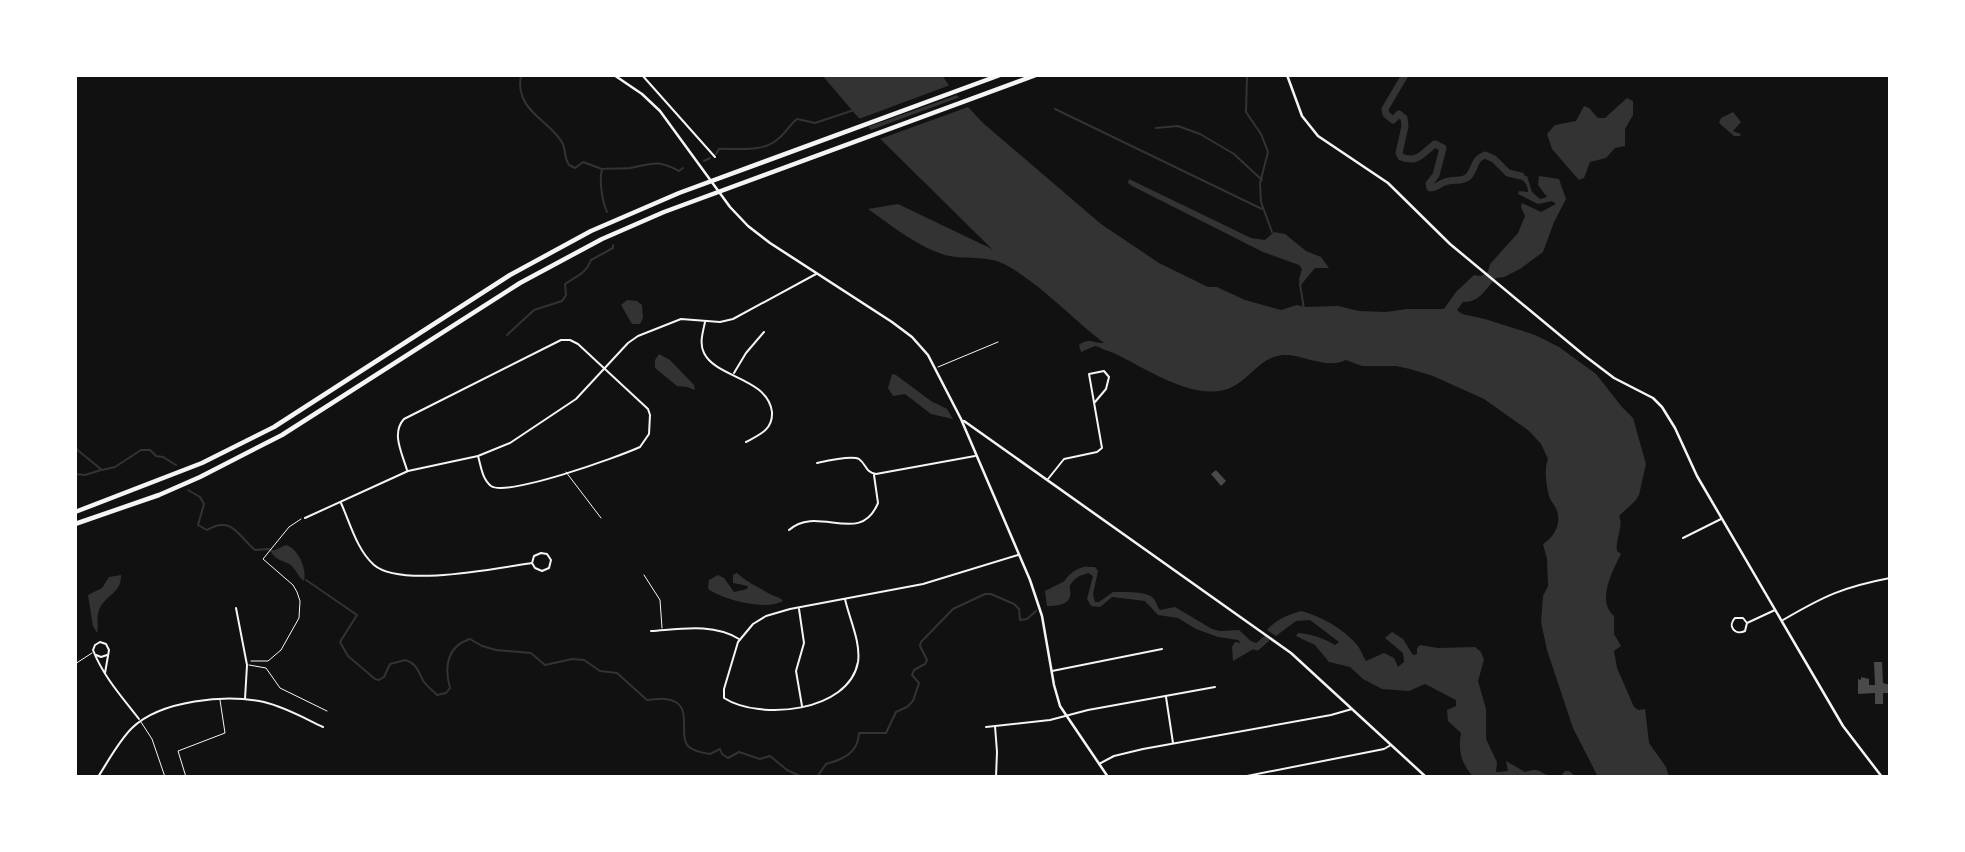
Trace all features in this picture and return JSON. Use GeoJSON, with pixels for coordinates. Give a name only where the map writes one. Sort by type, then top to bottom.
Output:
{"type":"FeatureCollection","features":[{"type":"Feature","properties":{"kind":"highway"},"geometry":{"type":"LineString","coordinates":[[75,512],[189,468],[274,427],[510,275],[591,231],[679,194],[1000,75]]}},
{"type":"Feature","properties":{"kind":"highway"},"geometry":{"type":"LineString","coordinates":[[75,524],[159,495],[242,457],[322,411],[520,283],[602,239],[664,212],[1036,75]]}},
{"type":"Feature","properties":{"kind":"street"},"geometry":{"type":"LineString","coordinates":[[614,75],[660,110],[725,200],[760,236],[906,332],[922,348],[936,368],[961,419],[1041,611],[1057,698],[1066,717],[1108,777]]}},
{"type":"Feature","properties":{"kind":"street"},"geometry":{"type":"LineString","coordinates":[[642,75],[715,157]]}},
{"type":"Feature","properties":{"kind":"street"},"geometry":{"type":"LineString","coordinates":[[1287,75],[1300,113],[1312,131],[1330,146],[1388,183],[1436,232],[1476,267],[1600,368],[1660,405],[1671,421],[1697,476],[1848,734],[1882,777]]}},
{"type":"Feature","properties":{"kind":"street"},"geometry":{"type":"LineString","coordinates":[[305,518],[408,471],[478,456],[510,443],[576,400],[628,343],[638,336],[681,319],[725,321],[736,318],[817,273]]}},
{"type":"Feature","properties":{"kind":"street"},"geometry":{"type":"LineString","coordinates":[[706,321],[701,342],[710,361],[762,392],[771,408],[771,422],[767,429],[746,442]]}},
{"type":"Feature","properties":{"kind":"street"},"geometry":{"type":"LineString","coordinates":[[733,374],[764,332]]}},
{"type":"Feature","properties":{"kind":"street"},"geometry":{"type":"LineString","coordinates":[[408,471],[397,433],[400,424],[413,414],[562,340],[578,344],[647,406],[650,415],[648,437],[642,446],[530,484],[497,488],[485,479],[478,456]]}},
{"type":"Feature","properties":{"kind":"street"},"geometry":{"type":"LineString","coordinates":[[1047,480],[1064,459],[1097,452],[1102,448],[1089,374],[1104,371],[1109,377],[1109,383],[1095,402]]}},
{"type":"Feature","properties":{"kind":"street"},"geometry":{"type":"LineString","coordinates":[[961,419],[1291,653],[1426,777]]}},
{"type":"Feature","properties":{"kind":"street"},"geometry":{"type":"LineString","coordinates":[[817,463],[855,458],[874,474],[976,456]]}},
{"type":"Feature","properties":{"kind":"street"},"geometry":{"type":"LineString","coordinates":[[789,530],[803,523],[828,520],[852,525],[865,520],[878,503],[874,474]]}},
{"type":"Feature","properties":{"kind":"street"},"geometry":{"type":"LineString","coordinates":[[340,502],[366,556],[380,569],[393,574],[464,573],[532,563]]}},
{"type":"Feature","properties":{"kind":"street"},"geometry":{"type":"LineString","coordinates":[[1683,538],[1722,519]]}},
{"type":"Feature","properties":{"kind":"street"},"geometry":{"type":"LineString","coordinates":[[540,553],[547,554],[551,560],[549,568],[544,571],[536,569],[532,563],[534,557],[540,553]]}},
{"type":"Feature","properties":{"kind":"street"},"geometry":{"type":"LineString","coordinates":[[845,599],[858,650],[855,671],[850,681],[837,693],[802,707],[780,709],[761,708],[724,698],[724,689],[739,639],[766,615],[799,607],[923,584],[1019,554]]}},
{"type":"Feature","properties":{"kind":"street"},"geometry":{"type":"LineString","coordinates":[[1782,620],[1832,592],[1890,578]]}},
{"type":"Feature","properties":{"kind":"street"},"geometry":{"type":"LineString","coordinates":[[799,607],[804,643],[796,671],[802,707]]}},
{"type":"Feature","properties":{"kind":"street"},"geometry":{"type":"LineString","coordinates":[[236,608],[247,665],[245,699]]}},
{"type":"Feature","properties":{"kind":"street"},"geometry":{"type":"LineString","coordinates":[[1747,623],[1775,610]]}},
{"type":"Feature","properties":{"kind":"street"},"geometry":{"type":"LineString","coordinates":[[1738,617],[1747,623],[1745,631],[1741,633],[1732,628],[1732,622],[1738,617]]}},
{"type":"Feature","properties":{"kind":"street"},"geometry":{"type":"LineString","coordinates":[[652,631],[713,629],[725,631],[739,639]]}},
{"type":"Feature","properties":{"kind":"street"},"geometry":{"type":"LineString","coordinates":[[105,673],[108,651],[107,644],[101,642],[95,644],[94,652],[105,673],[140,721]]}},
{"type":"Feature","properties":{"kind":"street"},"geometry":{"type":"LineString","coordinates":[[1051,671],[1162,649]]}},
{"type":"Feature","properties":{"kind":"street"},"geometry":{"type":"LineString","coordinates":[[94,652],[102,657],[108,651]]}},
{"type":"Feature","properties":{"kind":"street"},"geometry":{"type":"LineString","coordinates":[[986,727],[1066,717],[1088,710],[1215,687]]}},
{"type":"Feature","properties":{"kind":"street"},"geometry":{"type":"LineString","coordinates":[[1166,697],[1173,744]]}},
{"type":"Feature","properties":{"kind":"street"},"geometry":{"type":"LineString","coordinates":[[99,777],[120,742],[140,721],[154,712],[172,706],[245,699],[280,707],[323,727]]}},
{"type":"Feature","properties":{"kind":"street"},"geometry":{"type":"LineString","coordinates":[[1099,764],[1118,755],[1352,709]]}},
{"type":"Feature","properties":{"kind":"street"},"geometry":{"type":"LineString","coordinates":[[995,726],[998,759],[996,777]]}},
{"type":"Feature","properties":{"kind":"street"},"geometry":{"type":"LineString","coordinates":[[1242,777],[1391,745]]}},
{"type":"Feature","properties":{"kind":"lane"},"geometry":{"type":"LineString","coordinates":[[936,368],[998,342]]}},
{"type":"Feature","properties":{"kind":"lane"},"geometry":{"type":"LineString","coordinates":[[566,472],[601,518]]}},
{"type":"Feature","properties":{"kind":"lane"},"geometry":{"type":"LineString","coordinates":[[644,575],[660,600],[663,630]]}},
{"type":"Feature","properties":{"kind":"lane"},"geometry":{"type":"LineString","coordinates":[[75,664],[94,652]]}},
{"type":"Feature","properties":{"kind":"lane"},"geometry":{"type":"LineString","coordinates":[[247,665],[266,668],[280,688],[327,711]]}},
{"type":"Feature","properties":{"kind":"lane"},"geometry":{"type":"LineString","coordinates":[[186,777],[178,751],[225,733],[219,700]]}},
{"type":"Feature","properties":{"kind":"lane"},"geometry":{"type":"LineString","coordinates":[[140,721],[152,739],[165,777]]}},
{"type":"Feature","properties":{"kind":"path"},"geometry":{"type":"LineString","coordinates":[[247,665],[255,660],[268,661],[281,650],[299,618],[300,601],[293,585],[264,561],[264,557],[289,527],[305,518]]}},
{"type":"Feature","properties":{"kind":"shaded area"},"geometry":{"type":"Polygon","coordinates":[[[822,75],[942,75],[952,90],[983,123],[1101,224],[1159,263],[1208,287],[1217,287],[1245,300],[1281,310],[1297,305],[1338,306],[1359,311],[1386,312],[1444,309],[1456,292],[1474,275],[1481,276],[1488,272],[1490,264],[1518,233],[1525,216],[1522,203],[1541,212],[1556,204],[1552,201],[1538,204],[1518,194],[1519,191],[1528,192],[1525,182],[1509,174],[1527,176],[1532,192],[1540,199],[1547,197],[1538,185],[1539,176],[1559,179],[1566,199],[1543,252],[1520,269],[1496,278],[1482,294],[1474,300],[1463,302],[1457,310],[1462,314],[1535,335],[1559,347],[1596,374],[1633,418],[1646,464],[1639,495],[1619,516],[1621,524],[1617,551],[1621,554],[1608,585],[1606,602],[1614,616],[1614,634],[1621,646],[1614,651],[1617,668],[1634,707],[1645,709],[1649,743],[1666,767],[1669,777],[1598,777],[1573,728],[1547,650],[1541,622],[1543,596],[1548,586],[1547,559],[1543,544],[1556,530],[1558,516],[1547,487],[1548,459],[1541,444],[1529,431],[1484,399],[1433,376],[1396,366],[1362,366],[1346,360],[1323,363],[1291,355],[1275,356],[1234,386],[1220,391],[1206,391],[1174,383],[1099,347],[1081,352],[1079,345],[1083,343],[1104,343],[1019,273],[999,262],[950,256],[932,250],[868,209],[898,204],[992,249],[856,115],[822,75]]]}},
{"type":"Feature","properties":{"kind":"shaded area"},"geometry":{"type":"Polygon","coordinates":[[[1627,98],[1633,101],[1633,115],[1625,129],[1625,146],[1615,148],[1606,158],[1590,162],[1584,178],[1579,180],[1552,149],[1547,134],[1555,125],[1576,121],[1584,106],[1598,118],[1605,118],[1627,98]]]}},
{"type":"Feature","properties":{"kind":"shaded area"},"geometry":{"type":"Polygon","coordinates":[[[1733,112],[1741,122],[1733,131],[1741,134],[1740,136],[1734,136],[1719,123],[1721,118],[1733,112]]]}},
{"type":"Feature","properties":{"kind":"shaded area"},"geometry":{"type":"Polygon","coordinates":[[[1129,179],[1251,238],[1265,240],[1274,232],[1285,234],[1306,251],[1321,257],[1329,268],[1315,268],[1300,286],[1302,269],[1299,265],[1263,252],[1132,186],[1128,183],[1129,179]]]}},
{"type":"Feature","properties":{"kind":"shaded area"},"geometry":{"type":"Polygon","coordinates":[[[627,300],[637,301],[642,305],[643,318],[640,324],[632,324],[621,305],[627,300]]]}},
{"type":"Feature","properties":{"kind":"shaded area"},"geometry":{"type":"Polygon","coordinates":[[[659,354],[670,360],[694,385],[695,390],[677,386],[655,368],[655,360],[659,354]]]}},
{"type":"Feature","properties":{"kind":"shaded area"},"geometry":{"type":"Polygon","coordinates":[[[892,374],[947,409],[953,419],[931,414],[905,394],[893,396],[888,388],[892,374]]]}},
{"type":"Feature","properties":{"kind":"shaded area"},"geometry":{"type":"Polygon","coordinates":[[[286,545],[295,551],[301,560],[304,581],[292,566],[276,558],[271,552],[286,545]]]}},
{"type":"Feature","properties":{"kind":"shaded area"},"geometry":{"type":"Polygon","coordinates":[[[1095,567],[1098,571],[1093,594],[1095,602],[1113,592],[1135,592],[1151,596],[1160,610],[1175,607],[1212,629],[1239,630],[1257,647],[1233,661],[1232,647],[1235,642],[1241,643],[1238,640],[1218,637],[1196,629],[1178,618],[1158,615],[1145,601],[1112,597],[1100,607],[1091,606],[1087,599],[1093,576],[1085,571],[1079,572],[1095,567]]]}},
{"type":"Feature","properties":{"kind":"shaded area"},"geometry":{"type":"Polygon","coordinates":[[[737,573],[783,601],[766,605],[745,603],[708,589],[709,580],[718,575],[724,578],[734,592],[747,589],[748,586],[733,583],[733,575],[737,573]]]}},
{"type":"Feature","properties":{"kind":"shaded area"},"geometry":{"type":"Polygon","coordinates":[[[121,575],[119,586],[99,610],[97,633],[93,626],[88,595],[102,588],[109,577],[121,575]]]}},
{"type":"Feature","properties":{"kind":"shaded area"},"geometry":{"type":"Polygon","coordinates":[[[1065,581],[1070,588],[1067,601],[1047,606],[1045,591],[1065,581]]]}},
{"type":"Feature","properties":{"kind":"shaded area"},"geometry":{"type":"Polygon","coordinates":[[[1301,611],[1324,620],[1346,634],[1358,646],[1366,661],[1384,653],[1394,658],[1398,667],[1404,662],[1403,653],[1385,638],[1392,632],[1403,639],[1413,655],[1417,654],[1420,645],[1438,648],[1475,647],[1484,660],[1478,681],[1486,709],[1486,739],[1497,762],[1496,772],[1508,771],[1506,761],[1525,772],[1537,770],[1550,776],[1561,776],[1565,771],[1569,771],[1576,777],[1473,777],[1461,756],[1461,733],[1448,721],[1447,710],[1456,706],[1456,700],[1425,684],[1409,691],[1382,689],[1363,679],[1350,667],[1329,662],[1315,645],[1296,636],[1298,633],[1313,635],[1335,645],[1339,642],[1310,620],[1296,621],[1276,636],[1267,630],[1279,620],[1301,611]]]}},
{"type":"Feature","properties":{"kind":"pier"},"geometry":{"type":"Polygon","coordinates":[[[953,84],[960,94],[865,128],[856,120],[953,84]]]}},
{"type":"Feature","properties":{"kind":"pier"},"geometry":{"type":"Polygon","coordinates":[[[963,96],[971,106],[877,140],[868,131],[963,96]]]}},
{"type":"Feature","properties":{"kind":"building"},"geometry":{"type":"Polygon","coordinates":[[[1216,470],[1226,481],[1221,486],[1211,474],[1216,470]]]}},
{"type":"Feature","properties":{"kind":"building"},"geometry":{"type":"Polygon","coordinates":[[[1874,662],[1882,662],[1883,683],[1890,685],[1890,693],[1883,693],[1883,704],[1875,704],[1875,693],[1858,694],[1858,679],[1861,680],[1861,677],[1869,679],[1869,685],[1875,685],[1874,662]]]}},
{"type":"Feature","properties":{"kind":"waterway"},"geometry":{"type":"LineString","coordinates":[[521,75],[520,88],[523,98],[528,107],[563,144],[569,165],[575,168],[583,162],[602,169]]}},
{"type":"Feature","properties":{"kind":"waterway"},"geometry":{"type":"LineString","coordinates":[[1247,75],[1246,112],[1261,134],[1268,152],[1260,183],[1261,202],[1272,232]]}},
{"type":"Feature","properties":{"kind":"waterway"},"geometry":{"type":"LineString","coordinates":[[1405,75],[1385,109],[1386,114],[1393,120],[1399,114],[1404,118],[1405,126],[1399,153],[1401,157],[1416,158],[1435,144],[1443,148],[1436,175],[1429,184],[1430,188],[1448,181],[1466,179],[1478,159],[1485,155],[1494,159],[1508,173],[1521,176]]}},
{"type":"Feature","properties":{"kind":"waterway"},"geometry":{"type":"LineString","coordinates":[[1055,109],[1262,209]]}},
{"type":"Feature","properties":{"kind":"waterway"},"geometry":{"type":"LineString","coordinates":[[716,154],[719,149],[750,149],[772,143],[797,119],[815,123],[854,110]]}},
{"type":"Feature","properties":{"kind":"waterway"},"geometry":{"type":"LineString","coordinates":[[1156,128],[1178,126],[1200,134],[1234,154],[1262,180]]}},
{"type":"Feature","properties":{"kind":"waterway"},"geometry":{"type":"LineString","coordinates":[[704,161],[710,158]]}},
{"type":"Feature","properties":{"kind":"waterway"},"geometry":{"type":"LineString","coordinates":[[607,212],[602,190],[602,169],[630,168],[654,163],[679,171],[683,168]]}},
{"type":"Feature","properties":{"kind":"waterway"},"geometry":{"type":"LineString","coordinates":[[507,335],[534,310],[562,301],[566,295],[565,284],[583,272],[591,260],[613,248],[613,245]]}},
{"type":"Feature","properties":{"kind":"waterway"},"geometry":{"type":"LineString","coordinates":[[1300,284],[1304,309]]}},
{"type":"Feature","properties":{"kind":"waterway"},"geometry":{"type":"LineString","coordinates":[[75,448],[102,470],[115,467],[141,450],[150,450],[156,456],[176,465]]}},
{"type":"Feature","properties":{"kind":"waterway"},"geometry":{"type":"LineString","coordinates":[[75,474],[85,475],[101,470]]}},
{"type":"Feature","properties":{"kind":"waterway"},"geometry":{"type":"LineString","coordinates":[[188,490],[200,497],[204,504],[198,525],[207,530],[216,526],[229,526],[255,550],[268,549],[274,552]]}},
{"type":"Feature","properties":{"kind":"waterway"},"geometry":{"type":"LineString","coordinates":[[1065,589],[1073,576],[1086,570]]}},
{"type":"Feature","properties":{"kind":"waterway"},"geometry":{"type":"LineString","coordinates":[[306,580],[357,615],[340,642],[348,656],[375,679],[384,677],[390,664],[405,660],[415,666],[424,682],[437,695],[446,693],[450,688],[447,672],[449,658],[456,647],[470,639],[496,650],[531,653],[545,665],[572,659],[584,660],[600,671],[617,673],[647,700],[674,701],[683,712],[685,740],[693,749],[710,754],[720,749],[728,758],[739,752],[760,759],[770,756],[787,770],[802,777]]}},
{"type":"Feature","properties":{"kind":"waterway"},"geometry":{"type":"LineString","coordinates":[[817,777],[826,764],[853,750],[859,733],[886,733],[896,712],[913,701],[919,683],[912,675],[914,670],[927,660],[920,646],[921,642],[953,609],[985,594],[991,594],[1014,604],[1019,609],[1020,620],[1027,619],[1036,611]]}},
{"type":"Feature","properties":{"kind":"waterway"},"geometry":{"type":"LineString","coordinates":[[1249,644],[1257,647],[1266,639]]}}]}
